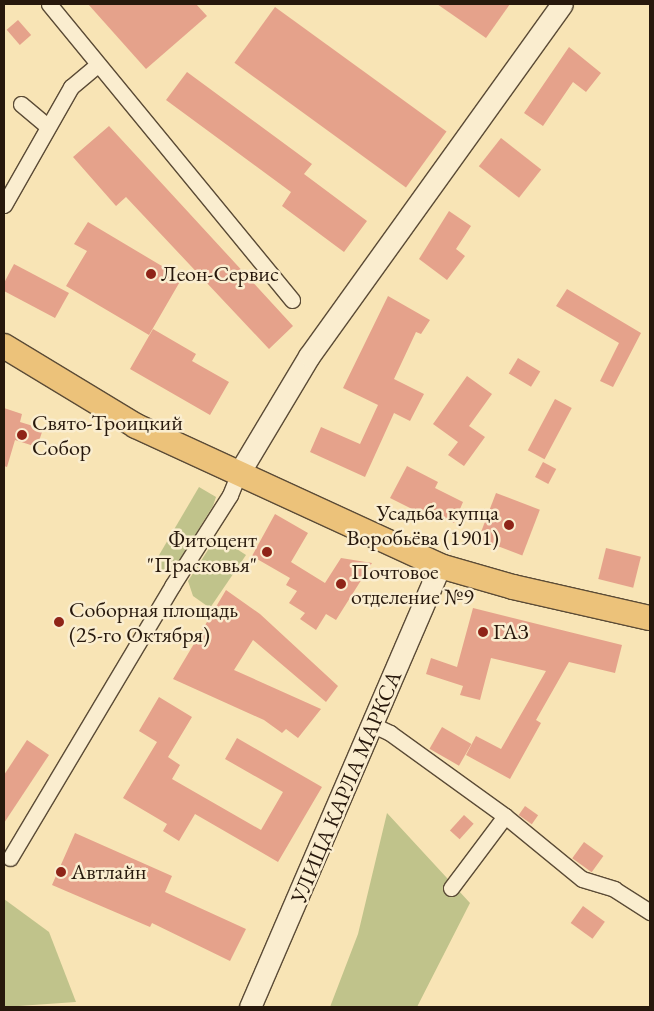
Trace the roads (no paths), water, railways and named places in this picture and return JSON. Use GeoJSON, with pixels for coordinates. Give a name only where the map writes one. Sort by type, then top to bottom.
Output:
{"type":"FeatureCollection","features":[{"type":"Feature","properties":{"kind":"main road"},"geometry":{"type":"LineString","coordinates":[[4,346],[136,426],[440,566],[513,587],[650,618]]}},
{"type":"Feature","properties":{"kind":"street"},"geometry":{"type":"LineString","coordinates":[[50,4],[292,300]]}},
{"type":"Feature","properties":{"kind":"street"},"geometry":{"type":"LineString","coordinates":[[10,858],[157,610],[230,495],[239,473],[309,356],[562,4]]}},
{"type":"Feature","properties":{"kind":"street"},"geometry":{"type":"LineString","coordinates":[[4,205],[46,125],[71,87],[98,64]]}},
{"type":"Feature","properties":{"kind":"street"},"geometry":{"type":"LineString","coordinates":[[20,104],[46,125]]}},
{"type":"Feature","properties":{"kind":"street","name":"УЛИЦА КАРЛА МАРКСА"},"geometry":{"type":"LineString","coordinates":[[250,1007],[440,566]]}},
{"type":"Feature","properties":{"kind":"street"},"geometry":{"type":"LineString","coordinates":[[373,725],[390,733],[505,816],[582,879],[614,889],[650,912]]}},
{"type":"Feature","properties":{"kind":"street"},"geometry":{"type":"LineString","coordinates":[[451,888],[505,816]]}},
{"type":"Feature","properties":{"kind":"place","name":"Леон-Сервис"},"geometry":{"type":"Point","coordinates":[151,274]}},
{"type":"Feature","properties":{"kind":"place","name":"Свято-Троицкий Собор"},"geometry":{"type":"Point","coordinates":[22,435]}},
{"type":"Feature","properties":{"kind":"place","name":"Усадьба купца Воробьёва (1901)"},"geometry":{"type":"Point","coordinates":[509,525]}},
{"type":"Feature","properties":{"kind":"place","name":"Фитоцент \"Прасковья\""},"geometry":{"type":"Point","coordinates":[267,552]}},
{"type":"Feature","properties":{"kind":"place","name":"Почтовое отделение №9"},"geometry":{"type":"Point","coordinates":[341,584]}},
{"type":"Feature","properties":{"kind":"place","name":"Соборная площадь (25-го Октября)"},"geometry":{"type":"Point","coordinates":[59,622]}},
{"type":"Feature","properties":{"kind":"place","name":"ГАЗ"},"geometry":{"type":"Point","coordinates":[483,632]}},
{"type":"Feature","properties":{"kind":"place","name":"Автлайн"},"geometry":{"type":"Point","coordinates":[61,872]}}]}
